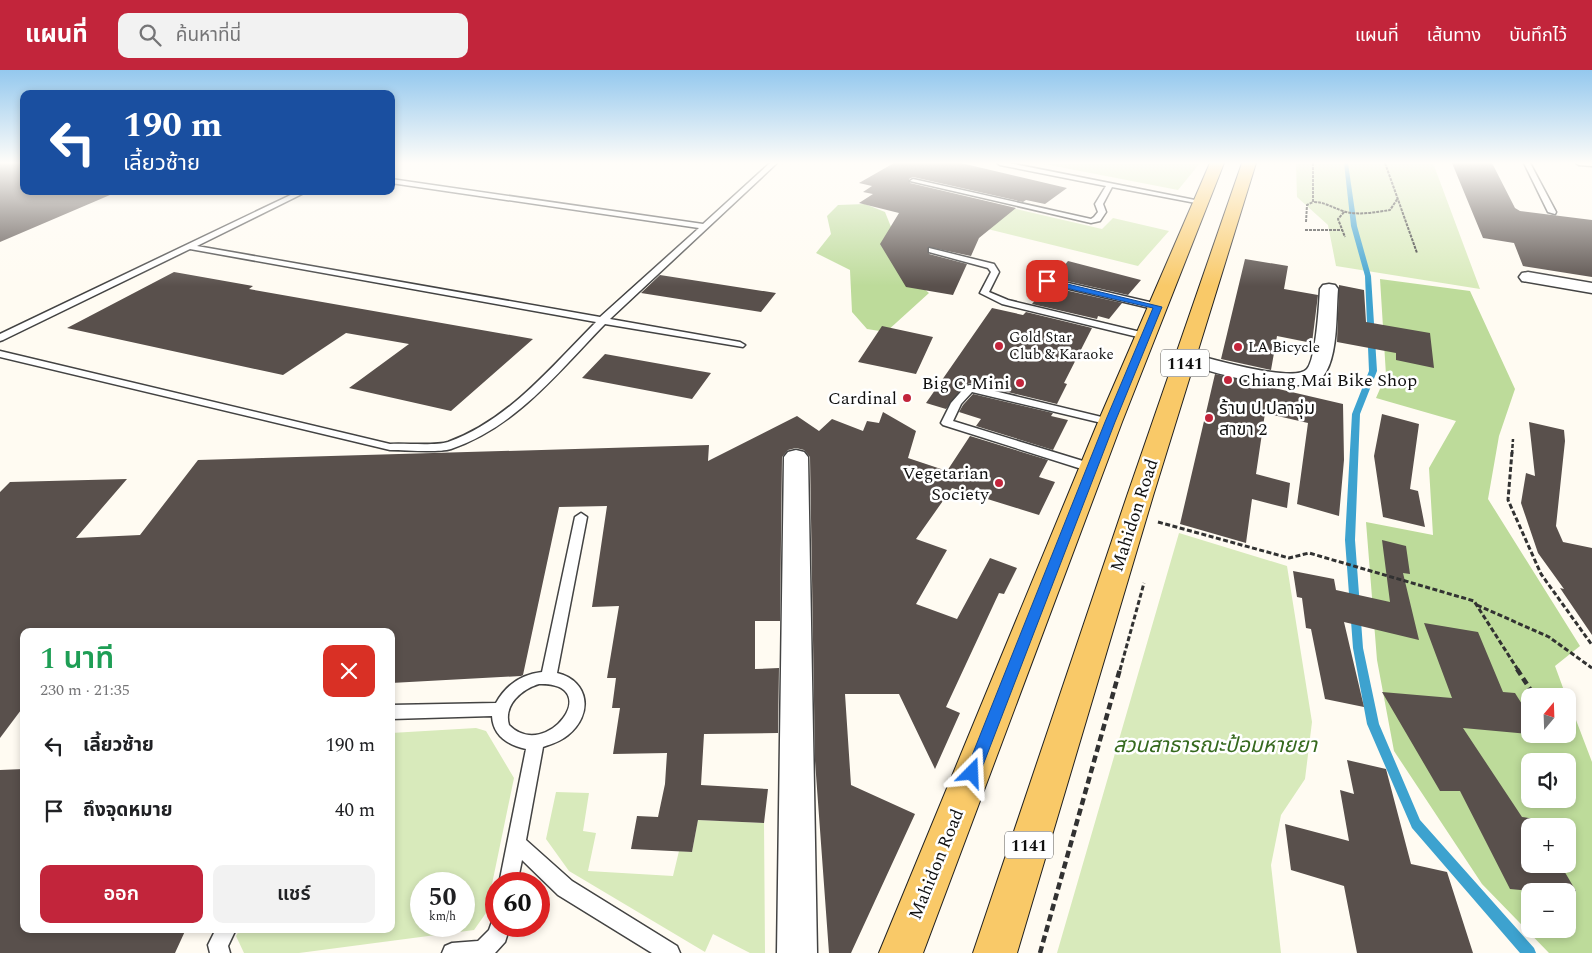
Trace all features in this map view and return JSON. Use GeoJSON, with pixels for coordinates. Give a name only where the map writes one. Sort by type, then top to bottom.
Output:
{"type":"FeatureCollection","features":[{"type":"Feature","properties":{"kind":"main road","name":"Mahidon Road"},"geometry":{"type":"LineString","coordinates":[[901,953],[1110,422],[1200,204]]}},
{"type":"Feature","properties":{"kind":"main road","name":"Mahidon Road"},"geometry":{"type":"LineString","coordinates":[[995,953],[1134,515],[1237,204]]}},
{"type":"Feature","properties":{"kind":"main road"},"geometry":{"type":"LineString","coordinates":[[1193,222],[1229,229]]}},
{"type":"Feature","properties":{"kind":"street"},"geometry":{"type":"LineString","coordinates":[[1528,277],[1592,288]]}},
{"type":"Feature","properties":{"kind":"street"},"geometry":{"type":"LineString","coordinates":[[1186,358],[1271,378],[1292,381],[1309,379],[1316,373],[1322,350],[1329,289]]}},
{"type":"Feature","properties":{"kind":"street"},"geometry":{"type":"LineString","coordinates":[[796,458],[796,953]]}},
{"type":"Feature","properties":{"kind":"lane"},"geometry":{"type":"LineString","coordinates":[[0,338],[277,204]]}},
{"type":"Feature","properties":{"kind":"lane"},"geometry":{"type":"LineString","coordinates":[[551,204],[702,226]]}},
{"type":"Feature","properties":{"kind":"lane"},"geometry":{"type":"LineString","coordinates":[[0,354],[390,447],[448,446],[501,420],[534,391],[603,320],[727,204]]}},
{"type":"Feature","properties":{"kind":"lane"},"geometry":{"type":"LineString","coordinates":[[1016,204],[1091,221],[1097,219],[1102,212],[1099,204]]}},
{"type":"Feature","properties":{"kind":"lane"},"geometry":{"type":"LineString","coordinates":[[1548,204],[1552,212]]}},
{"type":"Feature","properties":{"kind":"lane"},"geometry":{"type":"LineString","coordinates":[[190,246],[740,346]]}},
{"type":"Feature","properties":{"kind":"lane"},"geometry":{"type":"LineString","coordinates":[[932,250],[991,266],[995,272],[984,293],[1005,302],[1146,336]]}},
{"type":"Feature","properties":{"kind":"lane"},"geometry":{"type":"LineString","coordinates":[[1047,281],[1158,307]]}},
{"type":"Feature","properties":{"kind":"lane"},"geometry":{"type":"LineString","coordinates":[[1092,468],[947,423],[956,403],[970,388],[1110,422]]}},
{"type":"Feature","properties":{"kind":"lane"},"geometry":{"type":"LineString","coordinates":[[548,679],[581,517]]}},
{"type":"Feature","properties":{"kind":"lane"},"geometry":{"type":"LineString","coordinates":[[539,678],[559,679],[573,688],[579,702],[574,719],[560,733],[536,741],[518,741],[504,731],[499,715],[501,709],[505,699],[520,685],[539,678]]}},
{"type":"Feature","properties":{"kind":"lane"},"geometry":{"type":"LineString","coordinates":[[395,712],[501,709]]}},
{"type":"Feature","properties":{"kind":"lane"},"geometry":{"type":"LineString","coordinates":[[510,872],[536,741]]}},
{"type":"Feature","properties":{"kind":"lane"},"geometry":{"type":"LineString","coordinates":[[516,843],[565,888],[670,953]]}},
{"type":"Feature","properties":{"kind":"lane"},"geometry":{"type":"LineString","coordinates":[[220,953],[218,945],[224,933]]}},
{"type":"Feature","properties":{"kind":"lane"},"geometry":{"type":"LineString","coordinates":[[452,953],[483,951],[496,937]]}},
{"type":"Feature","properties":{"kind":"path"},"geometry":{"type":"LineString","coordinates":[[1306,222],[1309,204]]}},
{"type":"Feature","properties":{"kind":"path"},"geometry":{"type":"LineString","coordinates":[[1328,204],[1344,212],[1363,213],[1390,210],[1394,204]]}},
{"type":"Feature","properties":{"kind":"path"},"geometry":{"type":"LineString","coordinates":[[1400,204],[1417,253]]}},
{"type":"Feature","properties":{"kind":"path"},"geometry":{"type":"LineString","coordinates":[[1344,212],[1338,219],[1345,237]]}},
{"type":"Feature","properties":{"kind":"path"},"geometry":{"type":"LineString","coordinates":[[1305,230],[1342,230]]}},
{"type":"Feature","properties":{"kind":"path"},"geometry":{"type":"LineString","coordinates":[[1513,439],[1508,500],[1541,574],[1592,645]]}},
{"type":"Feature","properties":{"kind":"path"},"geometry":{"type":"LineString","coordinates":[[1134,515],[1289,558],[1309,553],[1474,601],[1529,688]]}},
{"type":"Feature","properties":{"kind":"path"},"geometry":{"type":"LineString","coordinates":[[1476,605],[1549,637],[1592,668]]}},
{"type":"Feature","properties":{"kind":"green space"},"geometry":{"type":"Polygon","coordinates":[[[866,204],[885,212],[912,279],[929,293],[886,332],[867,329],[852,312],[850,270],[816,253],[831,234],[827,216],[838,205],[866,204]]]}},
{"type":"Feature","properties":{"kind":"green space"},"geometry":{"type":"Polygon","coordinates":[[[941,204],[995,204],[1102,229],[1113,218],[1169,231],[1138,266],[935,216],[941,204]]]}},
{"type":"Feature","properties":{"kind":"green space"},"geometry":{"type":"Polygon","coordinates":[[[1305,204],[1448,204],[1480,289],[1336,266],[1328,225],[1305,204]]]}},
{"type":"Feature","properties":{"kind":"green space"},"geometry":{"type":"Polygon","coordinates":[[[1380,279],[1470,291],[1515,389],[1499,436],[1488,499],[1580,646],[1555,666],[1563,688],[1521,688],[1521,743],[1576,743],[1576,720],[1592,762],[1592,953],[1549,953],[1534,938],[1576,938],[1576,883],[1521,883],[1521,924],[1482,884],[1394,751],[1377,660],[1366,522],[1433,535],[1429,468],[1456,421],[1376,398],[1386,375],[1380,279]]]}},
{"type":"Feature","properties":{"kind":"green space","name":"สวนสาธารณะป้อมหายยา"},"geometry":{"type":"Polygon","coordinates":[[[1179,533],[1287,566],[1312,722],[1305,779],[1281,815],[1271,865],[1281,953],[1057,953],[1179,533]]]}},
{"type":"Feature","properties":{"kind":"green space"},"geometry":{"type":"Polygon","coordinates":[[[476,728],[486,731],[514,778],[495,872],[485,872],[485,914],[475,929],[475,872],[410,872],[410,937],[421,937],[299,953],[244,953],[236,936],[238,933],[395,933],[395,733],[476,728]]]}},
{"type":"Feature","properties":{"kind":"green space"},"geometry":{"type":"Polygon","coordinates":[[[556,792],[589,793],[583,831],[596,833],[588,871],[673,876],[679,851],[692,852],[698,820],[764,823],[765,953],[750,953],[713,934],[705,952],[569,871],[546,839],[556,792]]]}},
{"type":"Feature","properties":{"kind":"building"},"geometry":{"type":"Polygon","coordinates":[[[0,204],[88,204],[0,242],[0,204]]]}},
{"type":"Feature","properties":{"kind":"building"},"geometry":{"type":"Polygon","coordinates":[[[864,204],[1000,204],[1016,208],[979,238],[971,256],[928,247],[929,254],[967,264],[953,295],[906,287],[880,244],[899,213],[864,204]]]}},
{"type":"Feature","properties":{"kind":"building"},"geometry":{"type":"Polygon","coordinates":[[[1469,204],[1513,204],[1520,211],[1592,220],[1592,277],[1523,266],[1514,243],[1483,238],[1469,204]]]}},
{"type":"Feature","properties":{"kind":"building"},"geometry":{"type":"Polygon","coordinates":[[[1245,259],[1288,266],[1284,289],[1318,295],[1312,343],[1277,336],[1271,370],[1221,359],[1245,259]]]}},
{"type":"Feature","properties":{"kind":"building"},"geometry":{"type":"Polygon","coordinates":[[[1068,261],[1141,280],[1128,295],[1054,278],[1068,261]]]}},
{"type":"Feature","properties":{"kind":"building"},"geometry":{"type":"Polygon","coordinates":[[[174,272],[253,286],[249,289],[533,339],[451,411],[349,388],[409,344],[346,333],[283,375],[67,328],[174,272]]]}},
{"type":"Feature","properties":{"kind":"building"},"geometry":{"type":"Polygon","coordinates":[[[660,275],[776,293],[761,312],[641,293],[660,275]]]}},
{"type":"Feature","properties":{"kind":"building"},"geometry":{"type":"Polygon","coordinates":[[[1339,285],[1364,290],[1366,322],[1430,333],[1434,368],[1396,360],[1396,353],[1337,342],[1339,285]]]}},
{"type":"Feature","properties":{"kind":"building"},"geometry":{"type":"Polygon","coordinates":[[[1047,286],[1122,303],[1109,319],[1098,316],[1097,319],[1032,304],[1047,286]]]}},
{"type":"Feature","properties":{"kind":"building"},"geometry":{"type":"Polygon","coordinates":[[[992,308],[1023,315],[1026,312],[1092,328],[1064,383],[1067,384],[1057,404],[970,383],[965,385],[946,409],[926,403],[992,308]]]}},
{"type":"Feature","properties":{"kind":"building"},"geometry":{"type":"Polygon","coordinates":[[[882,326],[933,337],[916,374],[858,362],[882,326]]]}},
{"type":"Feature","properties":{"kind":"building"},"geometry":{"type":"Polygon","coordinates":[[[605,354],[711,373],[692,399],[582,378],[605,354]]]}},
{"type":"Feature","properties":{"kind":"building"},"geometry":{"type":"Polygon","coordinates":[[[1215,374],[1343,404],[1344,460],[1339,516],[1297,504],[1308,423],[1265,413],[1256,474],[1290,483],[1287,508],[1252,499],[1246,543],[1180,524],[1215,374]]]}},
{"type":"Feature","properties":{"kind":"building"},"geometry":{"type":"Polygon","coordinates":[[[973,394],[1053,413],[1051,416],[1068,420],[1053,450],[976,426],[981,419],[959,412],[973,394]]]}},
{"type":"Feature","properties":{"kind":"building"},"geometry":{"type":"Polygon","coordinates":[[[883,412],[916,431],[908,458],[947,471],[970,436],[1048,460],[1039,477],[1055,482],[1039,515],[952,488],[916,539],[947,550],[916,604],[957,619],[990,558],[1017,568],[1004,594],[999,593],[946,707],[960,713],[935,769],[899,694],[845,694],[851,785],[915,814],[851,953],[829,953],[815,761],[810,457],[804,450],[796,448],[788,450],[782,457],[780,621],[755,621],[755,669],[779,668],[778,733],[704,734],[701,785],[768,789],[764,823],[698,820],[692,852],[631,849],[637,816],[658,817],[665,784],[667,753],[613,754],[620,708],[612,708],[616,678],[607,678],[619,606],[592,607],[607,506],[559,507],[523,675],[521,676],[395,683],[395,628],[20,628],[20,711],[0,738],[0,492],[10,482],[127,479],[76,538],[140,535],[198,460],[709,445],[708,461],[797,416],[819,431],[832,419],[863,431],[867,421],[879,423],[883,412]]]}},
{"type":"Feature","properties":{"kind":"building"},"geometry":{"type":"Polygon","coordinates":[[[1382,414],[1419,424],[1410,489],[1418,491],[1425,527],[1383,517],[1374,456],[1382,414]]]}},
{"type":"Feature","properties":{"kind":"building"},"geometry":{"type":"Polygon","coordinates":[[[1529,422],[1564,430],[1565,441],[1556,526],[1563,542],[1592,548],[1592,635],[1560,588],[1564,589],[1538,553],[1521,503],[1526,473],[1535,476],[1529,422]]]}},
{"type":"Feature","properties":{"kind":"building"},"geometry":{"type":"Polygon","coordinates":[[[1382,540],[1406,546],[1410,574],[1403,573],[1419,640],[1344,622],[1364,707],[1325,699],[1311,629],[1306,628],[1302,598],[1297,597],[1293,571],[1334,579],[1336,590],[1390,602],[1382,540]]]}},
{"type":"Feature","properties":{"kind":"building"},"geometry":{"type":"Polygon","coordinates":[[[1424,623],[1478,632],[1503,692],[1515,693],[1521,703],[1521,733],[1463,728],[1522,817],[1528,818],[1521,818],[1521,873],[1565,873],[1571,883],[1521,883],[1521,890],[1510,889],[1460,791],[1440,791],[1382,692],[1452,698],[1424,623]]]}},
{"type":"Feature","properties":{"kind":"building"},"geometry":{"type":"Polygon","coordinates":[[[1347,760],[1386,769],[1411,864],[1447,872],[1473,953],[1357,953],[1344,886],[1291,870],[1285,824],[1349,841],[1340,790],[1354,794],[1347,760]]]}},
{"type":"Feature","properties":{"kind":"building"},"geometry":{"type":"Polygon","coordinates":[[[20,769],[20,933],[184,933],[175,953],[0,953],[0,770],[20,769]]]}},
{"type":"Feature","properties":{"kind":"waterway"},"geometry":{"type":"LineString","coordinates":[[1351,204],[1354,226],[1368,276],[1373,371],[1356,414],[1350,540],[1358,648],[1373,724],[1416,824],[1529,953]]}},
{"type":"Feature","properties":{"kind":"place","name":"Gold Star Club & Karaoke"},"geometry":{"type":"Point","coordinates":[999,346]}},
{"type":"Feature","properties":{"kind":"place","name":"LA Bicycle"},"geometry":{"type":"Point","coordinates":[1238,347]}},
{"type":"Feature","properties":{"kind":"place","name":"Chiang Mai Bike Shop"},"geometry":{"type":"Point","coordinates":[1228,380]}},
{"type":"Feature","properties":{"kind":"place","name":"Big C Mini"},"geometry":{"type":"Point","coordinates":[1020,383]}},
{"type":"Feature","properties":{"kind":"place","name":"Cardinal"},"geometry":{"type":"Point","coordinates":[907,398]}},
{"type":"Feature","properties":{"kind":"place","name":"ร้าน ป.ปลาจุ่ม สาขา 2"},"geometry":{"type":"Point","coordinates":[1209,418]}},
{"type":"Feature","properties":{"kind":"place","name":"Vegetarian Society"},"geometry":{"type":"Point","coordinates":[999,483]}},
{"type":"Feature","properties":{"kind":"route"},"geometry":{"type":"LineString","coordinates":[[972,773],[1110,422],[1158,307],[1047,281]]}}]}
